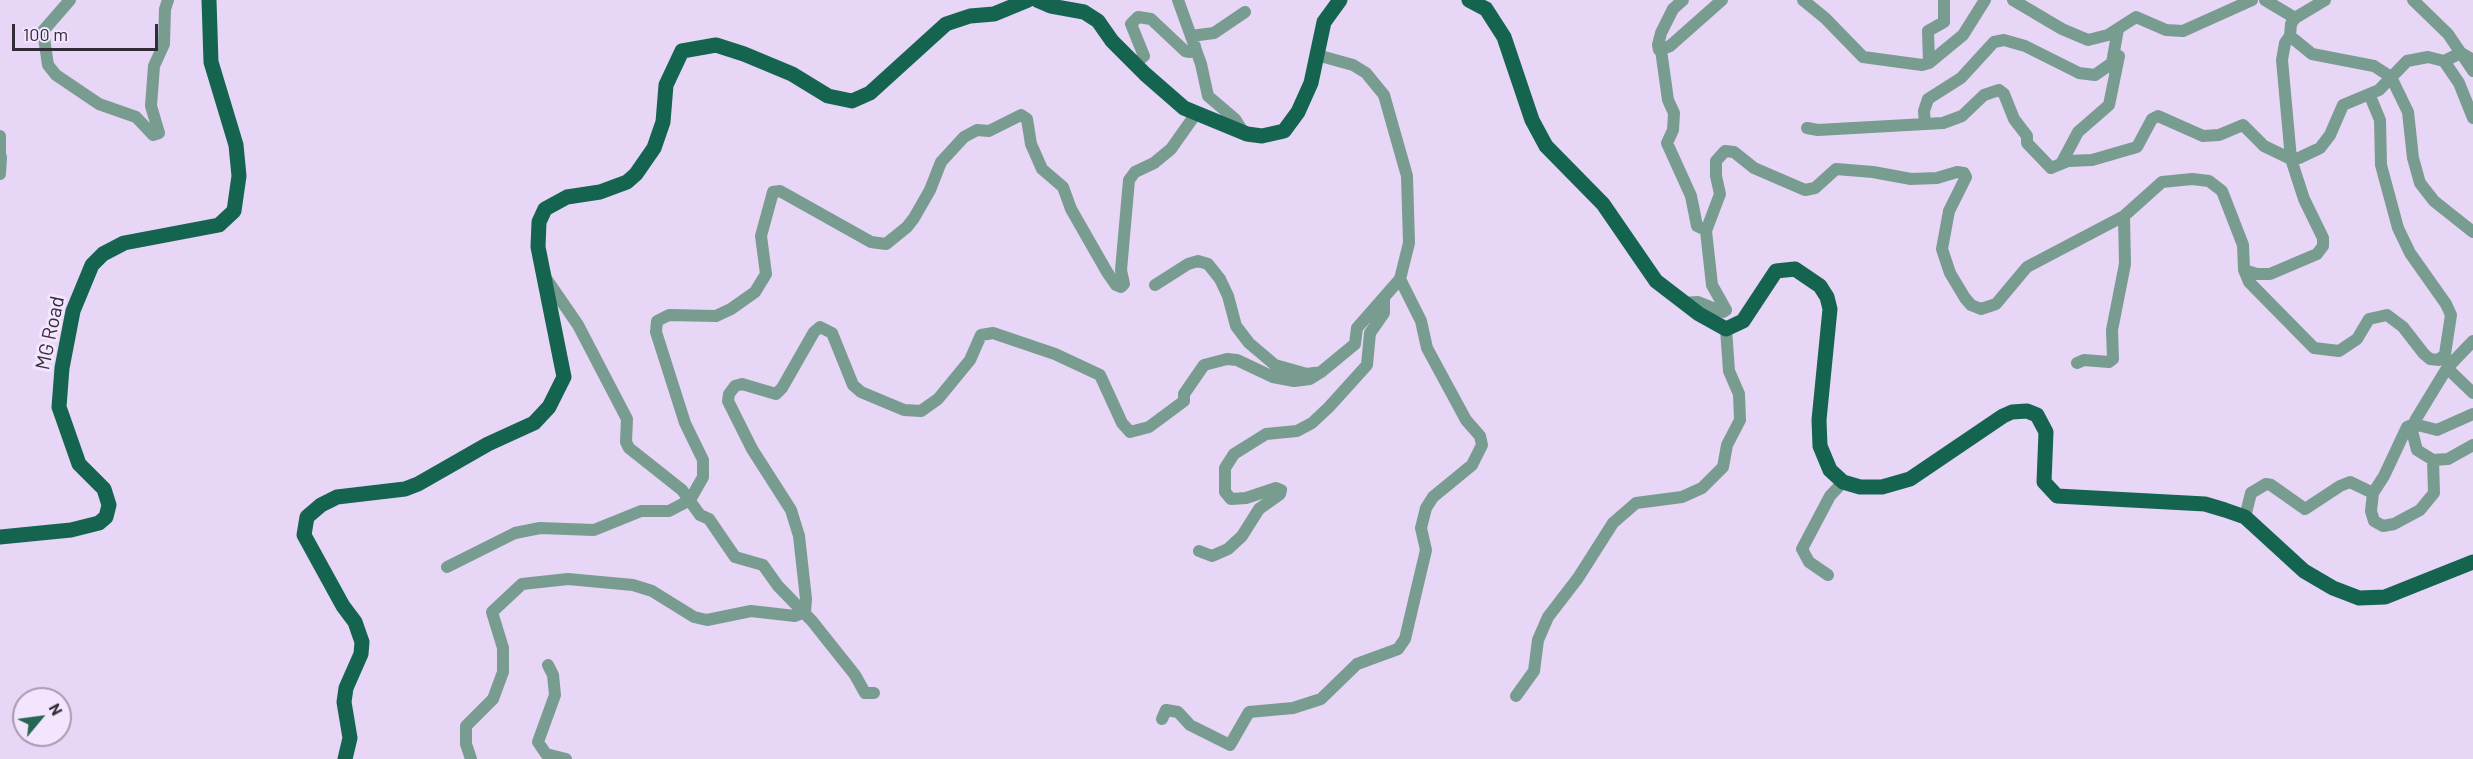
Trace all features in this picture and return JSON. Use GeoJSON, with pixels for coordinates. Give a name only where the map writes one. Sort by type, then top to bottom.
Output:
{"type":"FeatureCollection","features":[{"type":"Feature","properties":{"kind":"main road","name":"MG Road"},"geometry":{"type":"LineString","coordinates":[[0,537],[71,530],[99,523],[106,517],[109,505],[104,489],[79,464],[59,407],[62,368],[73,310],[92,265],[104,254],[124,243],[219,225],[234,212],[239,176],[236,145],[211,62],[209,0]]}},
{"type":"Feature","properties":{"kind":"main road"},"geometry":{"type":"LineString","coordinates":[[345,759],[350,738],[344,702],[346,688],[361,654],[362,642],[355,622],[343,606],[304,535],[307,517],[321,505],[337,497],[405,489],[418,484],[488,444],[534,423],[549,407],[564,377],[538,247],[539,222],[545,209],[567,197],[600,192],[627,182],[636,174],[654,147],[663,122],[666,86],[682,51],[716,45],[792,74],[828,96],[852,101],[870,93],[946,24],[970,16],[994,14],[1028,0]]}},
{"type":"Feature","properties":{"kind":"main road"},"geometry":{"type":"LineString","coordinates":[[1036,0],[1051,6],[1084,12],[1098,21],[1112,41],[1173,100],[1195,115],[1243,132],[1262,136],[1284,131],[1298,112],[1311,83],[1324,22],[1340,0]]}},
{"type":"Feature","properties":{"kind":"main road"},"geometry":{"type":"LineString","coordinates":[[1469,0],[1486,9],[1504,37],[1532,120],[1546,146],[1603,204],[1651,277],[1683,303],[1717,326],[1726,328],[1743,321],[1776,271],[1795,269],[1820,286],[1827,297],[1830,309],[1819,420],[1820,446],[1830,470],[1843,482],[1860,487],[1882,487],[1910,479],[1958,444],[2003,416],[2020,410],[2037,415],[2044,426],[2048,444],[2044,482],[2057,496],[2205,504],[2245,517],[2304,571],[2333,588],[2360,598],[2385,597],[2473,562]]}},
{"type":"Feature","properties":{"kind":"street"},"geometry":{"type":"LineString","coordinates":[[70,0],[43,31],[48,65],[56,75],[99,104],[136,117],[153,135],[159,133],[151,106],[154,66],[164,44],[165,9],[168,0]]}},
{"type":"Feature","properties":{"kind":"street"},"geometry":{"type":"LineString","coordinates":[[1178,0],[1193,41],[1208,96],[1235,119],[1243,132]]}},
{"type":"Feature","properties":{"kind":"street"},"geometry":{"type":"LineString","coordinates":[[1683,0],[1673,9],[1661,33],[1658,45],[1661,50],[1668,100],[1674,113],[1673,130],[1667,143],[1691,196],[1697,226],[1706,230]]}},
{"type":"Feature","properties":{"kind":"street"},"geometry":{"type":"LineString","coordinates":[[1661,50],[1680,37],[1722,0]]}},
{"type":"Feature","properties":{"kind":"street"},"geometry":{"type":"LineString","coordinates":[[1803,0],[1825,18],[1863,57],[1910,64],[1929,63],[1964,35],[1985,0]]}},
{"type":"Feature","properties":{"kind":"street"},"geometry":{"type":"LineString","coordinates":[[1929,63],[1928,31],[1944,22],[1944,0]]}},
{"type":"Feature","properties":{"kind":"street"},"geometry":{"type":"LineString","coordinates":[[2013,0],[2080,39],[2095,40],[2136,17],[2166,30],[2183,31],[2252,0]]}},
{"type":"Feature","properties":{"kind":"street"},"geometry":{"type":"LineString","coordinates":[[2265,0],[2295,18]]}},
{"type":"Feature","properties":{"kind":"street"},"geometry":{"type":"LineString","coordinates":[[2244,270],[2258,274],[2270,274],[2318,254],[2323,246],[2323,238],[2304,199],[2290,159],[2282,60],[2285,43],[2290,36],[2290,24],[2295,18],[2325,0]]}},
{"type":"Feature","properties":{"kind":"street"},"geometry":{"type":"LineString","coordinates":[[2414,0],[2448,34],[2473,71]]}},
{"type":"Feature","properties":{"kind":"street"},"geometry":{"type":"LineString","coordinates":[[1193,41],[1214,33],[1245,12]]}},
{"type":"Feature","properties":{"kind":"street"},"geometry":{"type":"LineString","coordinates":[[1136,63],[1144,56],[1131,24],[1138,17],[1151,19],[1185,51],[1191,51],[1193,41]]}},
{"type":"Feature","properties":{"kind":"street"},"geometry":{"type":"LineString","coordinates":[[1925,124],[1924,111],[1928,99],[1961,78],[1980,60],[1989,45],[1999,39],[2025,45],[2086,74],[2096,75],[2108,68],[2116,49],[2118,29]]}},
{"type":"Feature","properties":{"kind":"street"},"geometry":{"type":"LineString","coordinates":[[2290,36],[2312,54],[2374,66],[2391,77],[2408,112],[2413,158],[2420,183],[2434,201],[2473,232]]}},
{"type":"Feature","properties":{"kind":"street"},"geometry":{"type":"LineString","coordinates":[[2061,165],[2078,132],[2109,105],[2119,61],[2116,49]]}},
{"type":"Feature","properties":{"kind":"street"},"geometry":{"type":"LineString","coordinates":[[2461,53],[2473,60]]}},
{"type":"Feature","properties":{"kind":"street"},"geometry":{"type":"LineString","coordinates":[[1807,128],[1943,123],[1962,116],[1984,95],[1999,90],[2004,94],[2013,119],[2026,136],[2027,143],[2051,168],[2072,160],[2092,160],[2137,147],[2152,119],[2158,116],[2203,136],[2219,135],[2239,125],[2246,126],[2264,146],[2290,159],[2308,156],[2320,148],[2331,135],[2343,105],[2370,96],[2400,67],[2415,59],[2428,57],[2444,61],[2461,53]]}},
{"type":"Feature","properties":{"kind":"street"},"geometry":{"type":"LineString","coordinates":[[805,612],[806,599],[799,536],[791,510],[752,449],[728,401],[729,394],[735,386],[742,384],[776,394],[782,388],[814,332],[820,327],[827,328],[832,333],[853,385],[861,392],[904,410],[921,411],[938,399],[970,360],[981,335],[993,333],[1055,354],[1100,375],[1122,423],[1130,432],[1149,427],[1184,401],[1184,394],[1203,365],[1227,359],[1237,360],[1273,377],[1294,381],[1310,379],[1355,344],[1357,328],[1400,279],[1409,243],[1407,176],[1384,94],[1366,73],[1336,58],[1317,55]]}},
{"type":"Feature","properties":{"kind":"street"},"geometry":{"type":"LineString","coordinates":[[2444,61],[2459,83],[2473,118]]}},
{"type":"Feature","properties":{"kind":"street"},"geometry":{"type":"LineString","coordinates":[[1683,303],[1698,302],[1722,312],[1726,310],[1712,285],[1706,230],[1720,194],[1716,176],[1716,161],[1725,151],[1734,152],[1754,168],[1805,190],[1815,188],[1836,169],[1873,171],[1911,179],[1937,178],[1961,172],[1966,177],[1952,201],[1943,234],[1942,249],[1950,273],[1965,298],[1971,305],[1981,309],[1995,304],[2031,265],[2124,216],[2167,180],[2192,179],[2216,184],[2226,200],[2240,238],[2244,270],[2249,282],[2314,348],[2323,351],[2339,351],[2357,339],[2369,319],[2387,315],[2403,327],[2430,359],[2442,358],[2451,315],[2446,304],[2410,253],[2398,228],[2381,165],[2380,120],[2370,96]]}},
{"type":"Feature","properties":{"kind":"street"},"geometry":{"type":"LineString","coordinates":[[447,567],[515,533],[540,528],[594,530],[641,511],[669,511],[690,500],[703,477],[703,460],[685,423],[656,332],[657,321],[669,315],[716,316],[731,309],[755,292],[766,274],[761,236],[773,192],[780,191],[871,242],[886,244],[914,218],[930,190],[941,162],[960,142],[971,132],[989,131],[1022,116],[1027,119],[1031,144],[1042,169],[1063,187],[1071,209],[1107,272],[1121,287],[1124,284],[1120,270],[1129,180],[1135,172],[1154,163],[1171,149],[1195,115]]}},
{"type":"Feature","properties":{"kind":"street"},"geometry":{"type":"LineString","coordinates":[[0,136],[0,174]]}},
{"type":"Feature","properties":{"kind":"street"},"geometry":{"type":"LineString","coordinates":[[2077,363],[2084,360],[2109,362],[2113,359],[2112,330],[2125,264],[2124,216]]}},
{"type":"Feature","properties":{"kind":"street"},"geometry":{"type":"LineString","coordinates":[[1155,285],[1193,262],[1208,264],[1220,279],[1236,326],[1249,343],[1275,365],[1306,374],[1321,372]]}},
{"type":"Feature","properties":{"kind":"street"},"geometry":{"type":"LineString","coordinates":[[544,276],[578,325],[627,418],[626,442],[629,448],[671,479],[700,515],[709,519],[735,557],[763,565],[778,586],[805,612],[855,675],[865,693],[874,693]]}},
{"type":"Feature","properties":{"kind":"street"},"geometry":{"type":"LineString","coordinates":[[1162,719],[1166,710],[1178,712],[1190,725],[1230,745],[1249,712],[1293,708],[1321,699],[1357,664],[1385,655],[1403,644],[1426,550],[1421,528],[1425,508],[1433,497],[1472,465],[1480,451],[1482,440],[1466,420],[1427,348],[1422,321],[1400,279]]}},
{"type":"Feature","properties":{"kind":"street"},"geometry":{"type":"LineString","coordinates":[[1199,550],[1212,556],[1228,549],[1242,536],[1259,509],[1280,494],[1281,489],[1273,489],[1246,498],[1231,500],[1225,492],[1225,468],[1234,454],[1266,434],[1297,430],[1312,423],[1329,407],[1367,365],[1370,333],[1384,313],[1384,298]]}},
{"type":"Feature","properties":{"kind":"street"},"geometry":{"type":"LineString","coordinates":[[1516,696],[1534,671],[1538,640],[1548,617],[1578,578],[1613,523],[1636,503],[1682,497],[1702,488],[1723,467],[1727,446],[1740,420],[1738,394],[1729,371],[1726,328]]}},
{"type":"Feature","properties":{"kind":"street"},"geometry":{"type":"LineString","coordinates":[[2433,460],[2435,491],[2426,505],[2411,517],[2394,524],[2378,523],[2371,511],[2373,493],[2384,476],[2405,430],[2414,424],[2447,368],[2473,341]]}},
{"type":"Feature","properties":{"kind":"street"},"geometry":{"type":"LineString","coordinates":[[2447,368],[2473,393]]}},
{"type":"Feature","properties":{"kind":"street"},"geometry":{"type":"LineString","coordinates":[[2414,424],[2438,430],[2473,414]]}},
{"type":"Feature","properties":{"kind":"street"},"geometry":{"type":"LineString","coordinates":[[2414,424],[2415,447],[2422,455],[2433,460],[2448,459],[2473,445]]}},
{"type":"Feature","properties":{"kind":"street"},"geometry":{"type":"LineString","coordinates":[[1828,575],[1809,562],[1802,549],[1830,496],[1843,482]]}},
{"type":"Feature","properties":{"kind":"street"},"geometry":{"type":"LineString","coordinates":[[2245,517],[2251,493],[2269,484],[2305,509],[2345,483],[2355,483],[2373,493]]}},
{"type":"Feature","properties":{"kind":"street"},"geometry":{"type":"LineString","coordinates":[[471,759],[466,744],[466,726],[493,699],[503,672],[503,648],[492,612],[522,584],[568,579],[633,585],[652,591],[694,617],[707,620],[739,612],[795,616],[805,612]]}},
{"type":"Feature","properties":{"kind":"street"},"geometry":{"type":"LineString","coordinates":[[548,665],[553,675],[555,694],[538,742],[546,754],[566,759]]}}]}
